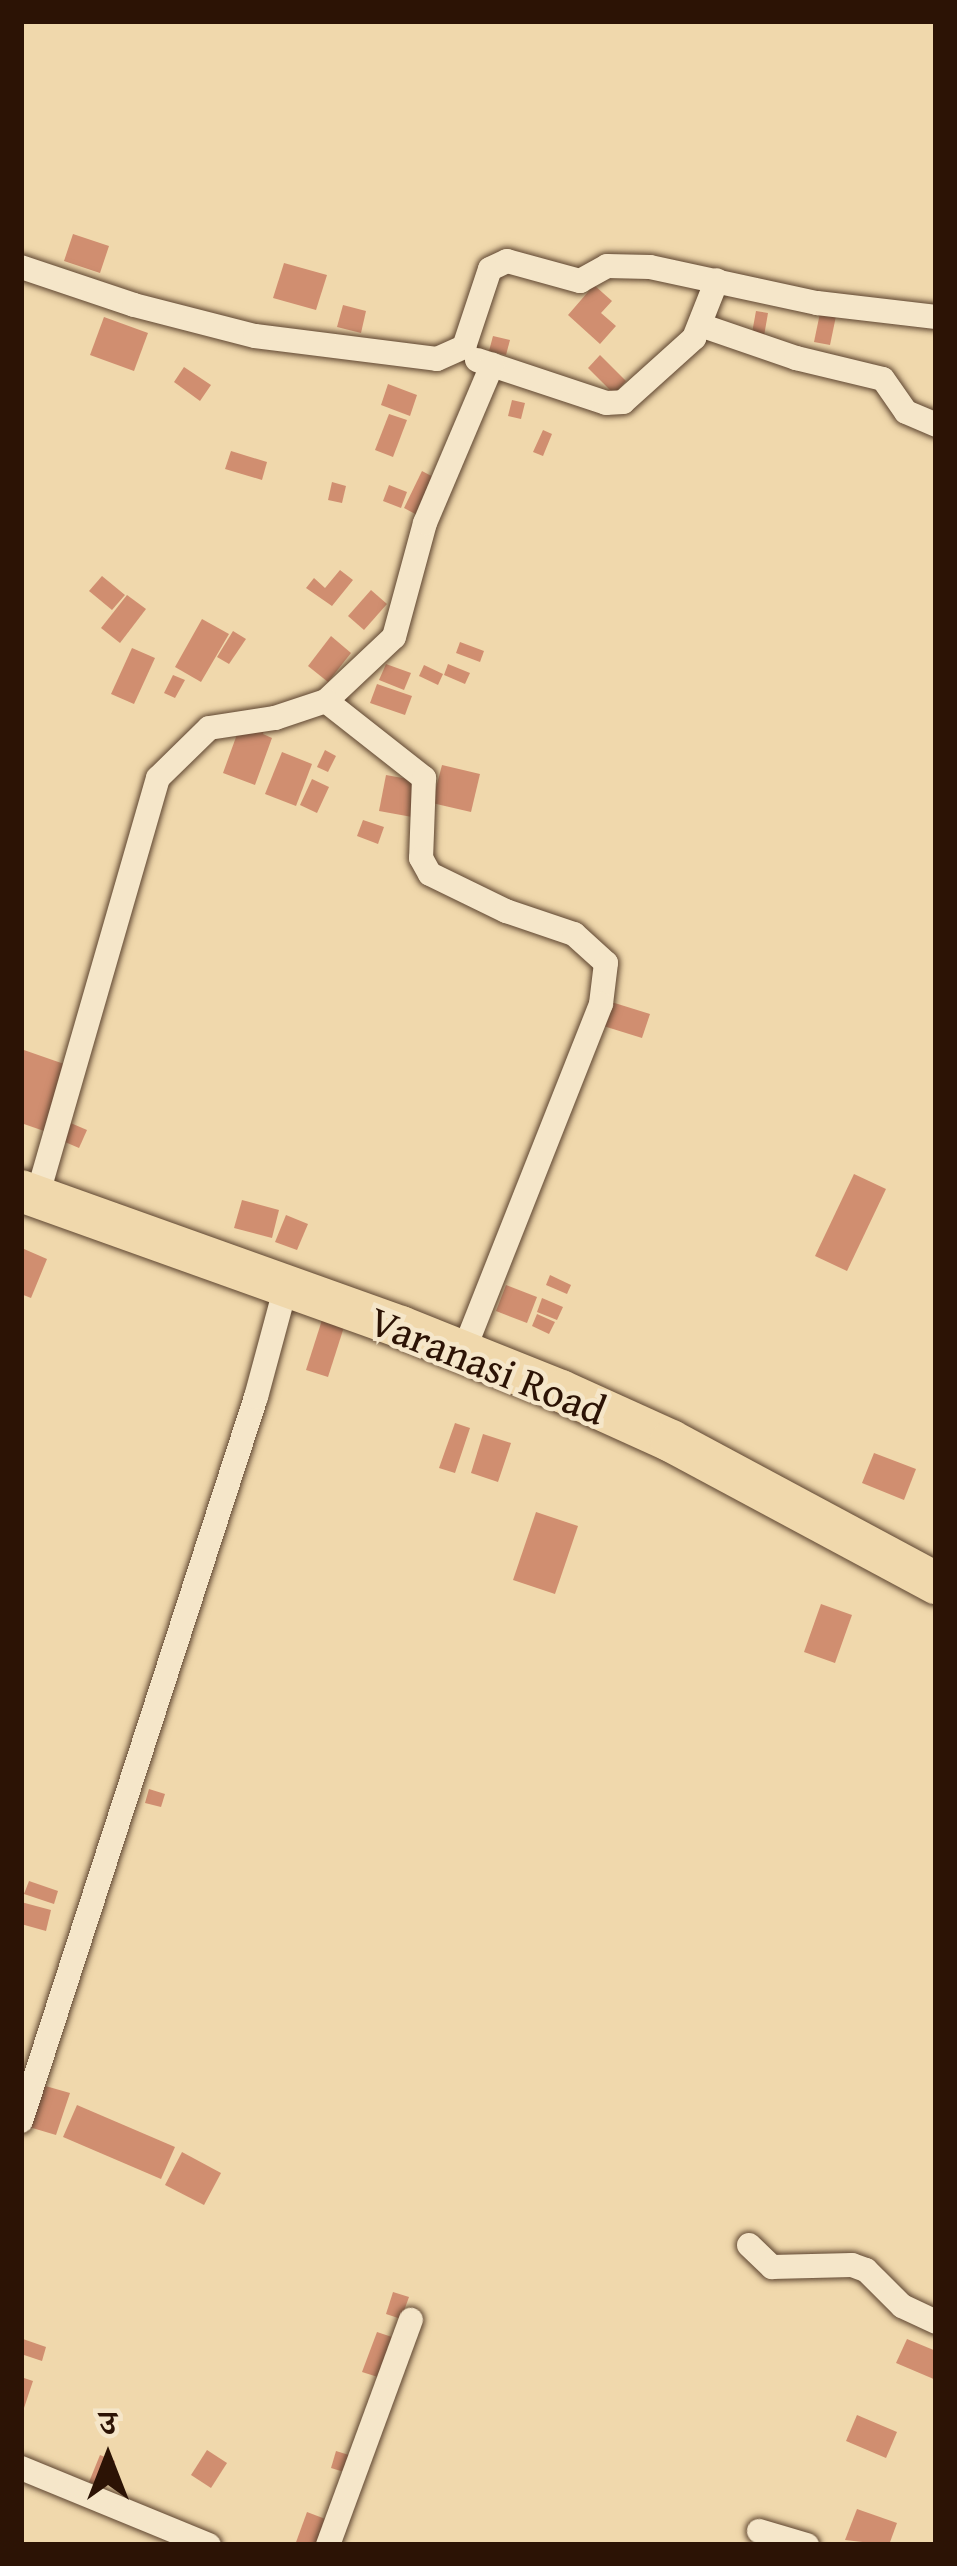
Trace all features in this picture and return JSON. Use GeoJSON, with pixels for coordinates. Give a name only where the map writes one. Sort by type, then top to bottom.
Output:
{"type":"FeatureCollection","features":[{"type":"Feature","properties":{"kind":"highway","name":"Varanasi Road"},"geometry":{"type":"LineString","coordinates":[[29,1194],[463,1352],[671,1442],[936,1582]]}},
{"type":"Feature","properties":{"kind":"street"},"geometry":{"type":"LineString","coordinates":[[458,354],[470,335],[490,269],[498,262],[522,264],[567,281],[580,281],[619,264],[817,303],[936,317]]}},
{"type":"Feature","properties":{"kind":"street"},"geometry":{"type":"LineString","coordinates":[[21,267],[134,305],[255,336],[437,359],[458,354],[606,403],[622,402],[676,358],[700,325],[717,280]]}},
{"type":"Feature","properties":{"kind":"street"},"geometry":{"type":"LineString","coordinates":[[700,325],[796,358],[883,380],[913,418],[936,425]]}},
{"type":"Feature","properties":{"kind":"street"},"geometry":{"type":"LineString","coordinates":[[29,1194],[158,778],[209,728],[274,718],[326,701],[394,637],[425,523],[492,365]]}},
{"type":"Feature","properties":{"kind":"street"},"geometry":{"type":"LineString","coordinates":[[326,701],[424,778],[427,802],[421,858],[430,874],[506,911],[574,934],[606,963],[601,1004],[463,1352]]}},
{"type":"Feature","properties":{"kind":"street"},"geometry":{"type":"LineString","coordinates":[[21,2121],[256,1397],[286,1286]]}},
{"type":"Feature","properties":{"kind":"street"},"geometry":{"type":"LineString","coordinates":[[749,2245],[763,2261],[784,2269],[852,2265],[866,2270],[902,2306],[936,2322]]}},
{"type":"Feature","properties":{"kind":"street"},"geometry":{"type":"LineString","coordinates":[[328,2545],[412,2320]]}},
{"type":"Feature","properties":{"kind":"street"},"geometry":{"type":"LineString","coordinates":[[21,2468],[209,2545]]}},
{"type":"Feature","properties":{"kind":"street"},"geometry":{"type":"LineString","coordinates":[[759,2531],[807,2545]]}},
{"type":"Feature","properties":{"kind":"building"},"geometry":{"type":"Polygon","coordinates":[[[73,234],[109,246],[100,273],[64,261],[73,234]]]}},
{"type":"Feature","properties":{"kind":"building"},"geometry":{"type":"Polygon","coordinates":[[[284,263],[327,275],[316,310],[273,298],[284,263]]]}},
{"type":"Feature","properties":{"kind":"building"},"geometry":{"type":"Polygon","coordinates":[[[594,285],[612,301],[601,313],[616,326],[600,344],[568,315],[594,285]]]}},
{"type":"Feature","properties":{"kind":"building"},"geometry":{"type":"Polygon","coordinates":[[[343,305],[366,311],[361,333],[337,327],[343,305]]]}},
{"type":"Feature","properties":{"kind":"building"},"geometry":{"type":"Polygon","coordinates":[[[756,311],[768,313],[764,336],[752,333],[756,311]]]}},
{"type":"Feature","properties":{"kind":"building"},"geometry":{"type":"Polygon","coordinates":[[[820,313],[836,316],[830,345],[814,342],[820,313]]]}},
{"type":"Feature","properties":{"kind":"building"},"geometry":{"type":"Polygon","coordinates":[[[104,317],[148,333],[134,371],[90,355],[104,317]]]}},
{"type":"Feature","properties":{"kind":"building"},"geometry":{"type":"Polygon","coordinates":[[[493,336],[510,340],[506,355],[489,351],[493,336]]]}},
{"type":"Feature","properties":{"kind":"building"},"geometry":{"type":"Polygon","coordinates":[[[600,355],[626,381],[614,394],[588,368],[600,355]]]}},
{"type":"Feature","properties":{"kind":"building"},"geometry":{"type":"Polygon","coordinates":[[[184,367],[211,385],[200,401],[174,382],[184,367]]]}},
{"type":"Feature","properties":{"kind":"building"},"geometry":{"type":"Polygon","coordinates":[[[388,384],[417,395],[410,416],[381,405],[388,384]]]}},
{"type":"Feature","properties":{"kind":"building"},"geometry":{"type":"Polygon","coordinates":[[[512,400],[525,403],[521,419],[508,416],[512,400]]]}},
{"type":"Feature","properties":{"kind":"building"},"geometry":{"type":"Polygon","coordinates":[[[389,414],[407,420],[393,457],[375,450],[389,414]]]}},
{"type":"Feature","properties":{"kind":"building"},"geometry":{"type":"Polygon","coordinates":[[[543,430],[552,434],[543,456],[533,452],[543,430]]]}},
{"type":"Feature","properties":{"kind":"building"},"geometry":{"type":"Polygon","coordinates":[[[231,451],[267,462],[262,480],[225,469],[231,451]]]}},
{"type":"Feature","properties":{"kind":"building"},"geometry":{"type":"Polygon","coordinates":[[[422,471],[437,479],[419,516],[404,508],[422,471]]]}},
{"type":"Feature","properties":{"kind":"building"},"geometry":{"type":"Polygon","coordinates":[[[332,482],[346,486],[342,503],[328,500],[332,482]]]}},
{"type":"Feature","properties":{"kind":"building"},"geometry":{"type":"Polygon","coordinates":[[[389,485],[407,492],[401,508],[383,501],[389,485]]]}},
{"type":"Feature","properties":{"kind":"building"},"geometry":{"type":"Polygon","coordinates":[[[340,570],[353,580],[332,606],[306,588],[314,578],[325,588],[340,570]]]}},
{"type":"Feature","properties":{"kind":"building"},"geometry":{"type":"Polygon","coordinates":[[[102,576],[125,595],[112,610],[89,591],[102,576]]]}},
{"type":"Feature","properties":{"kind":"building"},"geometry":{"type":"Polygon","coordinates":[[[371,590],[387,604],[364,630],[348,616],[371,590]]]}},
{"type":"Feature","properties":{"kind":"building"},"geometry":{"type":"Polygon","coordinates":[[[127,595],[146,609],[120,643],[101,628],[127,595]]]}},
{"type":"Feature","properties":{"kind":"building"},"geometry":{"type":"Polygon","coordinates":[[[202,619],[229,634],[201,682],[175,667],[202,619]]]}},
{"type":"Feature","properties":{"kind":"building"},"geometry":{"type":"Polygon","coordinates":[[[233,631],[246,639],[229,664],[217,657],[233,631]]]}},
{"type":"Feature","properties":{"kind":"building"},"geometry":{"type":"Polygon","coordinates":[[[331,636],[351,653],[328,682],[308,666],[331,636]]]}},
{"type":"Feature","properties":{"kind":"building"},"geometry":{"type":"Polygon","coordinates":[[[460,642],[484,651],[480,662],[456,653],[460,642]]]}},
{"type":"Feature","properties":{"kind":"building"},"geometry":{"type":"Polygon","coordinates":[[[132,648],[155,658],[134,704],[111,694],[132,648]]]}},
{"type":"Feature","properties":{"kind":"building"},"geometry":{"type":"Polygon","coordinates":[[[386,664],[411,673],[404,690],[379,680],[386,664]]]}},
{"type":"Feature","properties":{"kind":"building"},"geometry":{"type":"Polygon","coordinates":[[[448,664],[470,673],[465,684],[444,675],[448,664]]]}},
{"type":"Feature","properties":{"kind":"building"},"geometry":{"type":"Polygon","coordinates":[[[424,665],[443,674],[438,685],[419,676],[424,665]]]}},
{"type":"Feature","properties":{"kind":"building"},"geometry":{"type":"Polygon","coordinates":[[[173,675],[185,680],[175,698],[164,693],[173,675]]]}},
{"type":"Feature","properties":{"kind":"building"},"geometry":{"type":"Polygon","coordinates":[[[377,684],[412,696],[405,715],[370,703],[377,684]]]}},
{"type":"Feature","properties":{"kind":"building"},"geometry":{"type":"Polygon","coordinates":[[[240,726],[265,727],[263,734],[272,738],[255,785],[223,773],[240,726]]]}},
{"type":"Feature","properties":{"kind":"building"},"geometry":{"type":"Polygon","coordinates":[[[325,750],[336,756],[328,772],[317,767],[325,750]]]}},
{"type":"Feature","properties":{"kind":"building"},"geometry":{"type":"Polygon","coordinates":[[[282,752],[312,764],[296,806],[265,794],[282,752]]]}},
{"type":"Feature","properties":{"kind":"building"},"geometry":{"type":"Polygon","coordinates":[[[442,765],[480,774],[471,812],[432,803],[442,765]]]}},
{"type":"Feature","properties":{"kind":"building"},"geometry":{"type":"Polygon","coordinates":[[[386,775],[419,781],[412,817],[379,811],[386,775]]]}},
{"type":"Feature","properties":{"kind":"building"},"geometry":{"type":"Polygon","coordinates":[[[312,779],[329,787],[317,813],[300,805],[312,779]]]}},
{"type":"Feature","properties":{"kind":"building"},"geometry":{"type":"Polygon","coordinates":[[[363,820],[384,827],[378,844],[357,836],[363,820]]]}},
{"type":"Feature","properties":{"kind":"building"},"geometry":{"type":"Polygon","coordinates":[[[605,1000],[650,1014],[642,1038],[597,1024],[605,1000]]]}},
{"type":"Feature","properties":{"kind":"building"},"geometry":{"type":"Polygon","coordinates":[[[21,1049],[67,1065],[44,1131],[21,1123],[21,1049]]]}},
{"type":"Feature","properties":{"kind":"building"},"geometry":{"type":"Polygon","coordinates":[[[66,1121],[87,1130],[79,1148],[58,1139],[66,1121]]]}},
{"type":"Feature","properties":{"kind":"building"},"geometry":{"type":"Polygon","coordinates":[[[854,1174],[886,1189],[847,1271],[815,1256],[854,1174]]]}},
{"type":"Feature","properties":{"kind":"building"},"geometry":{"type":"Polygon","coordinates":[[[242,1200],[279,1210],[272,1238],[234,1228],[242,1200]]]}},
{"type":"Feature","properties":{"kind":"building"},"geometry":{"type":"Polygon","coordinates":[[[286,1215],[308,1224],[297,1250],[275,1242],[286,1215]]]}},
{"type":"Feature","properties":{"kind":"building"},"geometry":{"type":"Polygon","coordinates":[[[24,1249],[47,1259],[31,1298],[21,1294],[24,1249]]]}},
{"type":"Feature","properties":{"kind":"building"},"geometry":{"type":"Polygon","coordinates":[[[550,1275],[571,1285],[567,1294],[546,1285],[550,1275]]]}},
{"type":"Feature","properties":{"kind":"building"},"geometry":{"type":"Polygon","coordinates":[[[506,1285],[537,1297],[527,1323],[496,1311],[506,1285]]]}},
{"type":"Feature","properties":{"kind":"building"},"geometry":{"type":"Polygon","coordinates":[[[542,1298],[563,1307],[557,1320],[537,1312],[542,1298]]]}},
{"type":"Feature","properties":{"kind":"building"},"geometry":{"type":"Polygon","coordinates":[[[537,1314],[555,1322],[549,1334],[532,1326],[537,1314]]]}},
{"type":"Feature","properties":{"kind":"building"},"geometry":{"type":"Polygon","coordinates":[[[322,1320],[344,1327],[328,1377],[306,1370],[322,1320]]]}},
{"type":"Feature","properties":{"kind":"building"},"geometry":{"type":"Polygon","coordinates":[[[455,1423],[470,1428],[455,1473],[439,1468],[455,1423]]]}},
{"type":"Feature","properties":{"kind":"building"},"geometry":{"type":"Polygon","coordinates":[[[483,1434],[511,1443],[498,1482],[471,1473],[483,1434]]]}},
{"type":"Feature","properties":{"kind":"building"},"geometry":{"type":"Polygon","coordinates":[[[874,1453],[916,1469],[904,1500],[862,1483],[874,1453]]]}},
{"type":"Feature","properties":{"kind":"building"},"geometry":{"type":"Polygon","coordinates":[[[536,1512],[578,1526],[555,1594],[513,1580],[536,1512]]]}},
{"type":"Feature","properties":{"kind":"building"},"geometry":{"type":"Polygon","coordinates":[[[821,1604],[852,1615],[835,1663],[804,1652],[821,1604]]]}},
{"type":"Feature","properties":{"kind":"building"},"geometry":{"type":"Polygon","coordinates":[[[149,1789],[165,1794],[161,1807],[145,1803],[149,1789]]]}},
{"type":"Feature","properties":{"kind":"building"},"geometry":{"type":"Polygon","coordinates":[[[29,1881],[58,1891],[54,1904],[24,1894],[29,1881]]]}},
{"type":"Feature","properties":{"kind":"building"},"geometry":{"type":"Polygon","coordinates":[[[21,1902],[51,1910],[46,1931],[21,1924],[21,1902]]]}},
{"type":"Feature","properties":{"kind":"building"},"geometry":{"type":"Polygon","coordinates":[[[42,2085],[70,2093],[56,2135],[29,2127],[42,2085]]]}},
{"type":"Feature","properties":{"kind":"building"},"geometry":{"type":"Polygon","coordinates":[[[77,2105],[175,2147],[161,2179],[63,2137],[77,2105]]]}},
{"type":"Feature","properties":{"kind":"building"},"geometry":{"type":"Polygon","coordinates":[[[182,2152],[221,2173],[204,2205],[165,2185],[182,2152]]]}},
{"type":"Feature","properties":{"kind":"building"},"geometry":{"type":"Polygon","coordinates":[[[393,2292],[409,2297],[401,2319],[386,2314],[393,2292]]]}},
{"type":"Feature","properties":{"kind":"building"},"geometry":{"type":"Polygon","coordinates":[[[377,2332],[395,2338],[381,2378],[362,2372],[377,2332]]]}},
{"type":"Feature","properties":{"kind":"building"},"geometry":{"type":"Polygon","coordinates":[[[23,2339],[46,2347],[42,2361],[21,2354],[23,2339]]]}},
{"type":"Feature","properties":{"kind":"building"},"geometry":{"type":"Polygon","coordinates":[[[907,2339],[936,2351],[936,2380],[896,2363],[907,2339]]]}},
{"type":"Feature","properties":{"kind":"building"},"geometry":{"type":"Polygon","coordinates":[[[21,2377],[33,2381],[22,2414],[21,2414],[21,2377]]]}},
{"type":"Feature","properties":{"kind":"building"},"geometry":{"type":"Polygon","coordinates":[[[857,2415],[897,2432],[886,2458],[846,2441],[857,2415]]]}},
{"type":"Feature","properties":{"kind":"building"},"geometry":{"type":"Polygon","coordinates":[[[207,2450],[227,2463],[211,2488],[191,2475],[207,2450]]]}},
{"type":"Feature","properties":{"kind":"building"},"geometry":{"type":"Polygon","coordinates":[[[336,2451],[349,2455],[344,2472],[331,2468],[336,2451]]]}},
{"type":"Feature","properties":{"kind":"building"},"geometry":{"type":"Polygon","coordinates":[[[100,2455],[115,2461],[105,2488],[89,2482],[100,2455]]]}},
{"type":"Feature","properties":{"kind":"building"},"geometry":{"type":"Polygon","coordinates":[[[857,2509],[897,2523],[889,2545],[845,2540],[857,2509]]]}},
{"type":"Feature","properties":{"kind":"building"},"geometry":{"type":"Polygon","coordinates":[[[307,2512],[328,2520],[319,2545],[295,2545],[307,2512]]]}}]}
